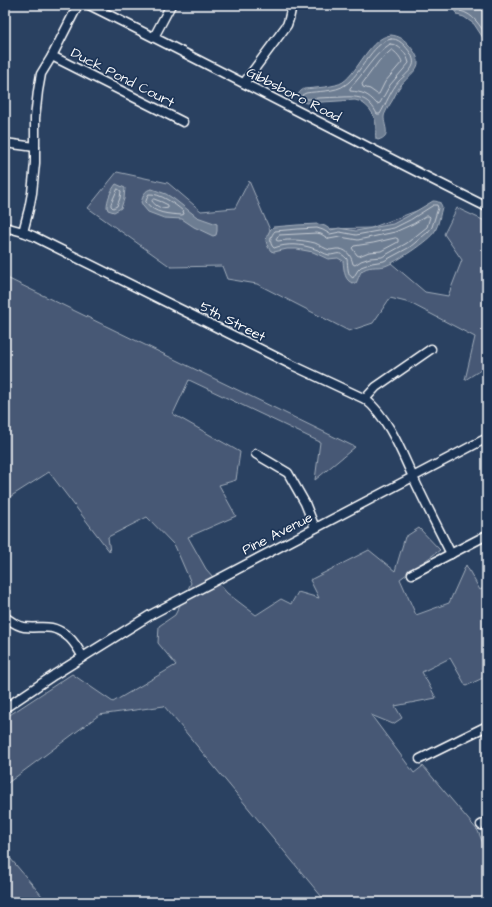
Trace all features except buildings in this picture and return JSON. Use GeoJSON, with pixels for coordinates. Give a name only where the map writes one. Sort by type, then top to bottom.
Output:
{"type":"FeatureCollection","features":[{"type":"Feature","properties":{"kind":"street"},"geometry":{"type":"LineString","coordinates":[[23,232],[32,193],[35,163],[35,118],[38,91],[42,74],[78,5]]}},
{"type":"Feature","properties":{"kind":"street","name":"Gibbsboro Road"},"geometry":{"type":"LineString","coordinates":[[89,5],[487,207]]}},
{"type":"Feature","properties":{"kind":"street"},"geometry":{"type":"LineString","coordinates":[[154,37],[171,5]]}},
{"type":"Feature","properties":{"kind":"street"},"geometry":{"type":"LineString","coordinates":[[244,83],[287,25],[292,5]]}},
{"type":"Feature","properties":{"kind":"street","name":"Duck Pond Court"},"geometry":{"type":"LineString","coordinates":[[52,56],[183,122]]}},
{"type":"Feature","properties":{"kind":"street"},"geometry":{"type":"LineString","coordinates":[[5,143],[35,147]]}},
{"type":"Feature","properties":{"kind":"street","name":"5th Street"},"geometry":{"type":"LineString","coordinates":[[5,227],[23,232],[292,365],[366,399],[378,411],[401,451],[451,554]]}},
{"type":"Feature","properties":{"kind":"street"},"geometry":{"type":"LineString","coordinates":[[366,399],[376,387],[431,349]]}},
{"type":"Feature","properties":{"kind":"street","name":"Pine Avenue"},"geometry":{"type":"LineString","coordinates":[[5,708],[152,614],[487,438]]}},
{"type":"Feature","properties":{"kind":"street"},"geometry":{"type":"LineString","coordinates":[[256,454],[288,473],[305,503],[315,528]]}},
{"type":"Feature","properties":{"kind":"street"},"geometry":{"type":"LineString","coordinates":[[412,574],[487,535]]}},
{"type":"Feature","properties":{"kind":"street"},"geometry":{"type":"LineString","coordinates":[[5,617],[14,624],[23,627],[45,627],[56,629],[66,634],[72,639],[83,657]]}},
{"type":"Feature","properties":{"kind":"street"},"geometry":{"type":"LineString","coordinates":[[420,760],[487,726]]}},
{"type":"Feature","properties":{"kind":"shaded area"},"geometry":{"type":"Polygon","coordinates":[[[117,172],[168,183],[201,211],[235,208],[249,181],[270,230],[371,228],[440,202],[434,232],[391,263],[425,292],[448,296],[462,260],[444,234],[457,208],[487,222],[487,366],[465,380],[475,337],[410,303],[390,298],[373,323],[349,331],[257,284],[227,279],[222,266],[171,267],[88,208],[117,172]]]}},
{"type":"Feature","properties":{"kind":"shaded area"},"geometry":{"type":"Polygon","coordinates":[[[5,277],[355,447],[315,480],[320,442],[189,380],[173,414],[240,452],[236,480],[219,485],[236,516],[188,537],[206,569],[227,593],[256,615],[281,599],[291,604],[298,592],[319,598],[310,580],[369,550],[395,571],[405,537],[419,528],[440,550],[400,579],[416,615],[449,603],[466,565],[480,590],[487,586],[487,676],[466,686],[450,658],[422,672],[436,698],[395,706],[402,718],[393,724],[371,715],[414,773],[423,766],[478,831],[487,853],[487,899],[482,902],[326,902],[164,706],[99,715],[5,785],[5,718],[72,674],[113,702],[176,665],[158,643],[159,626],[175,615],[191,583],[175,546],[147,517],[108,537],[110,552],[49,472],[5,500],[5,277]]]}},
{"type":"Feature","properties":{"kind":"shaded area"},"geometry":{"type":"Polygon","coordinates":[[[5,852],[47,902],[5,902],[5,852]]]}},
{"type":"Feature","properties":{"kind":"water"},"geometry":{"type":"Polygon","coordinates":[[[454,5],[487,5],[487,44],[474,24],[464,17],[457,15],[454,5]]]}},
{"type":"Feature","properties":{"kind":"water"},"geometry":{"type":"Polygon","coordinates":[[[391,35],[403,39],[407,43],[414,52],[418,63],[414,71],[400,87],[387,109],[384,117],[386,131],[385,136],[378,140],[376,139],[376,122],[374,117],[370,109],[359,101],[306,103],[298,100],[299,93],[304,89],[330,86],[343,82],[349,77],[376,42],[383,37],[391,35]]]}},
{"type":"Feature","properties":{"kind":"water"},"geometry":{"type":"Polygon","coordinates":[[[116,184],[125,188],[121,208],[114,212],[108,210],[107,204],[111,192],[116,184]]]}},
{"type":"Feature","properties":{"kind":"water"},"geometry":{"type":"Polygon","coordinates":[[[152,189],[166,194],[197,217],[217,224],[216,235],[213,236],[194,227],[182,219],[164,218],[148,212],[141,202],[146,192],[152,189]]]}},
{"type":"Feature","properties":{"kind":"water"},"geometry":{"type":"Polygon","coordinates":[[[433,201],[439,202],[442,207],[438,225],[432,235],[412,251],[390,264],[382,267],[366,268],[360,273],[356,283],[352,283],[347,279],[344,272],[343,261],[338,258],[328,259],[313,252],[297,249],[287,249],[274,252],[268,247],[266,241],[270,230],[273,227],[318,224],[331,230],[339,228],[356,231],[393,224],[433,201]]]}}]}
